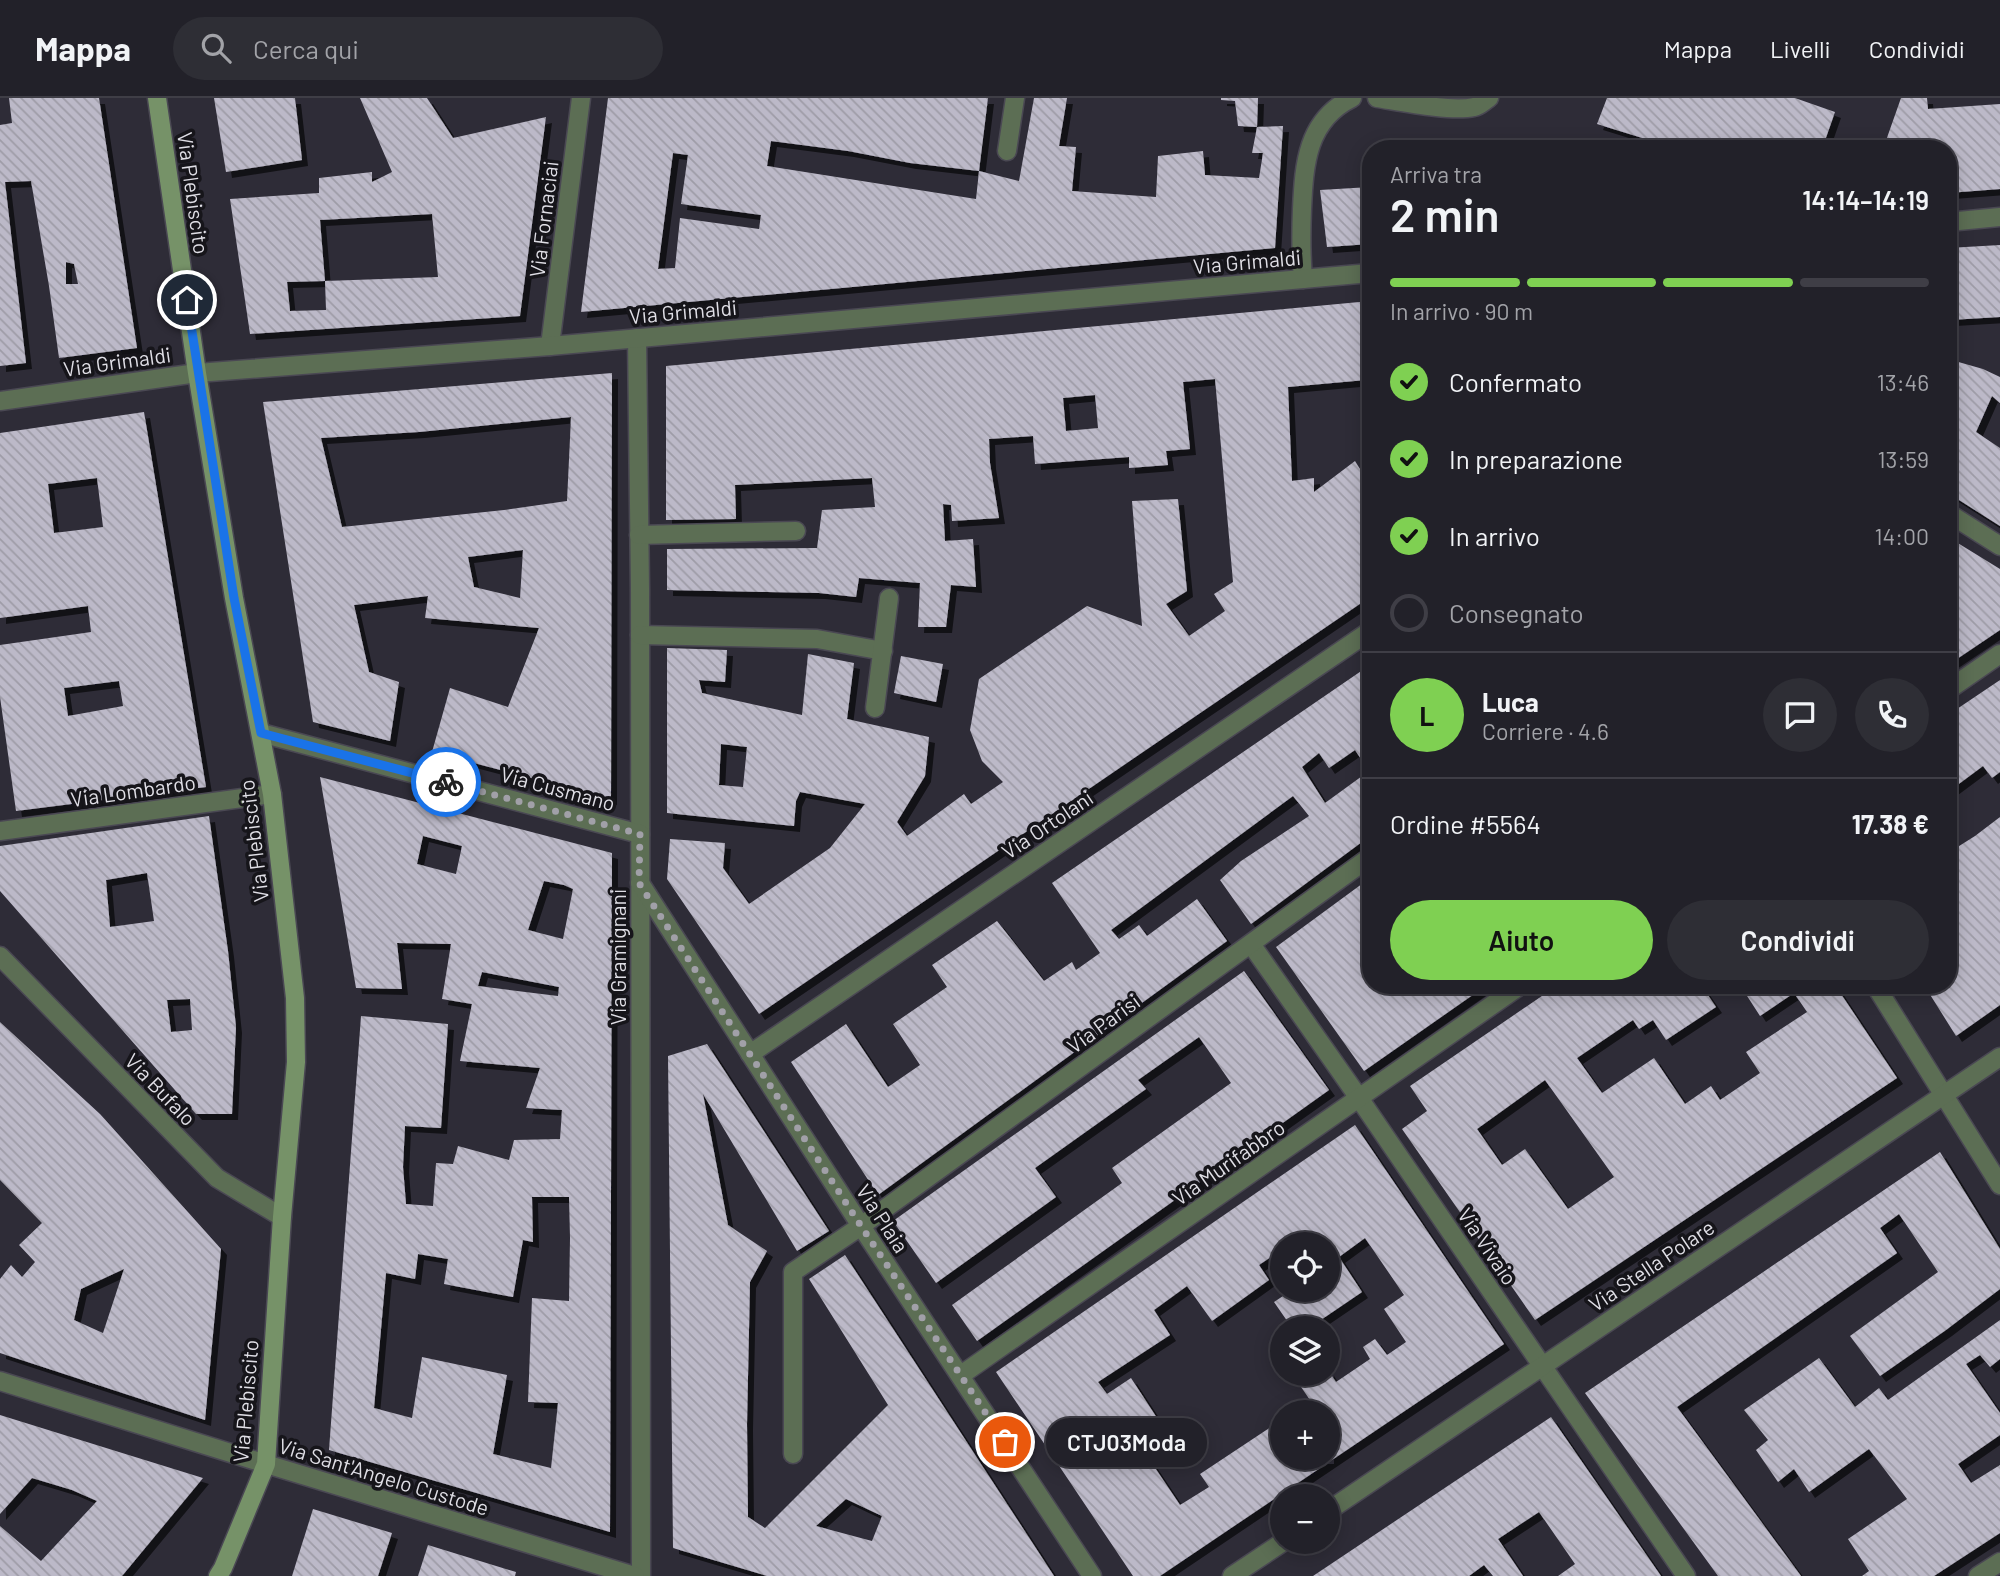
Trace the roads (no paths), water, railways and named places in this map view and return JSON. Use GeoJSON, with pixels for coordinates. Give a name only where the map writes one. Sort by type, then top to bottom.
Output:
{"type":"FeatureCollection","features":[{"type":"Feature","properties":{"kind":"main road","name":"Via Plebiscito"},"geometry":{"type":"LineString","coordinates":[[157,98],[197,373],[234,598],[272,794],[295,998],[296,1062],[282,1217],[266,1464],[218,1576]]}},
{"type":"Feature","properties":{"kind":"street","name":"Via Fornaciai"},"geometry":{"type":"LineString","coordinates":[[550,346],[581,98]]}},
{"type":"Feature","properties":{"kind":"street"},"geometry":{"type":"LineString","coordinates":[[1007,151],[1016,98]]}},
{"type":"Feature","properties":{"kind":"street"},"geometry":{"type":"LineString","coordinates":[[1303,279],[1301,248],[1304,171],[1310,145],[1324,118],[1352,98]]}},
{"type":"Feature","properties":{"kind":"street"},"geometry":{"type":"LineString","coordinates":[[1377,98],[1454,108],[1477,107],[1489,98]]}},
{"type":"Feature","properties":{"kind":"street"},"geometry":{"type":"LineString","coordinates":[[1957,221],[2000,217]]}},
{"type":"Feature","properties":{"kind":"street","name":"Via Grimaldi"},"geometry":{"type":"LineString","coordinates":[[0,401],[197,373],[550,346],[1362,274]]}},
{"type":"Feature","properties":{"kind":"street","name":"Via Gramignani"},"geometry":{"type":"LineString","coordinates":[[637,338],[641,1576]]}},
{"type":"Feature","properties":{"kind":"street"},"geometry":{"type":"LineString","coordinates":[[1957,519],[2000,546]]}},
{"type":"Feature","properties":{"kind":"street"},"geometry":{"type":"LineString","coordinates":[[639,535],[796,531]]}},
{"type":"Feature","properties":{"kind":"street"},"geometry":{"type":"LineString","coordinates":[[875,708],[890,598]]}},
{"type":"Feature","properties":{"kind":"street"},"geometry":{"type":"LineString","coordinates":[[640,635],[817,639],[883,651]]}},
{"type":"Feature","properties":{"kind":"street","name":"Via Ortolani"},"geometry":{"type":"LineString","coordinates":[[750,1054],[1362,636]]}},
{"type":"Feature","properties":{"kind":"street"},"geometry":{"type":"LineString","coordinates":[[1957,684],[2000,654]]}},
{"type":"Feature","properties":{"kind":"street","name":"Via Cusmano"},"geometry":{"type":"LineString","coordinates":[[261,733],[640,834]]}},
{"type":"Feature","properties":{"kind":"street","name":"Via Lombardo"},"geometry":{"type":"LineString","coordinates":[[0,831],[272,794]]}},
{"type":"Feature","properties":{"kind":"street","name":"Via Parisi"},"geometry":{"type":"LineString","coordinates":[[793,1454],[793,1272],[861,1226],[1362,863]]}},
{"type":"Feature","properties":{"kind":"street","name":"Via Plaia"},"geometry":{"type":"LineString","coordinates":[[639,883],[1092,1576]]}},
{"type":"Feature","properties":{"kind":"street","name":"Via Vivaio"},"geometry":{"type":"LineString","coordinates":[[1251,944],[1686,1576]]}},
{"type":"Feature","properties":{"kind":"street","name":"Via Bufalo"},"geometry":{"type":"LineString","coordinates":[[0,956],[216,1178],[282,1217]]}},
{"type":"Feature","properties":{"kind":"street","name":"Via Murifabbro"},"geometry":{"type":"LineString","coordinates":[[961,1375],[1508,994]]}},
{"type":"Feature","properties":{"kind":"street"},"geometry":{"type":"LineString","coordinates":[[1881,994],[2000,1185]]}},
{"type":"Feature","properties":{"kind":"street","name":"Via Stella Polare"},"geometry":{"type":"LineString","coordinates":[[1340,1503],[2000,1057]]}},
{"type":"Feature","properties":{"kind":"street","name":"Via Sant'Angelo Custode"},"geometry":{"type":"LineString","coordinates":[[0,1381],[635,1576]]}},
{"type":"Feature","properties":{"kind":"street"},"geometry":{"type":"LineString","coordinates":[[1232,1576],[1270,1551]]}},
{"type":"Feature","properties":{"kind":"street"},"geometry":{"type":"LineString","coordinates":[[1978,1576],[2000,1562]]}},
{"type":"Feature","properties":{"kind":"place","name":"CTJ03Moda"},"geometry":{"type":"Point","coordinates":[1005,1442]}}]}
